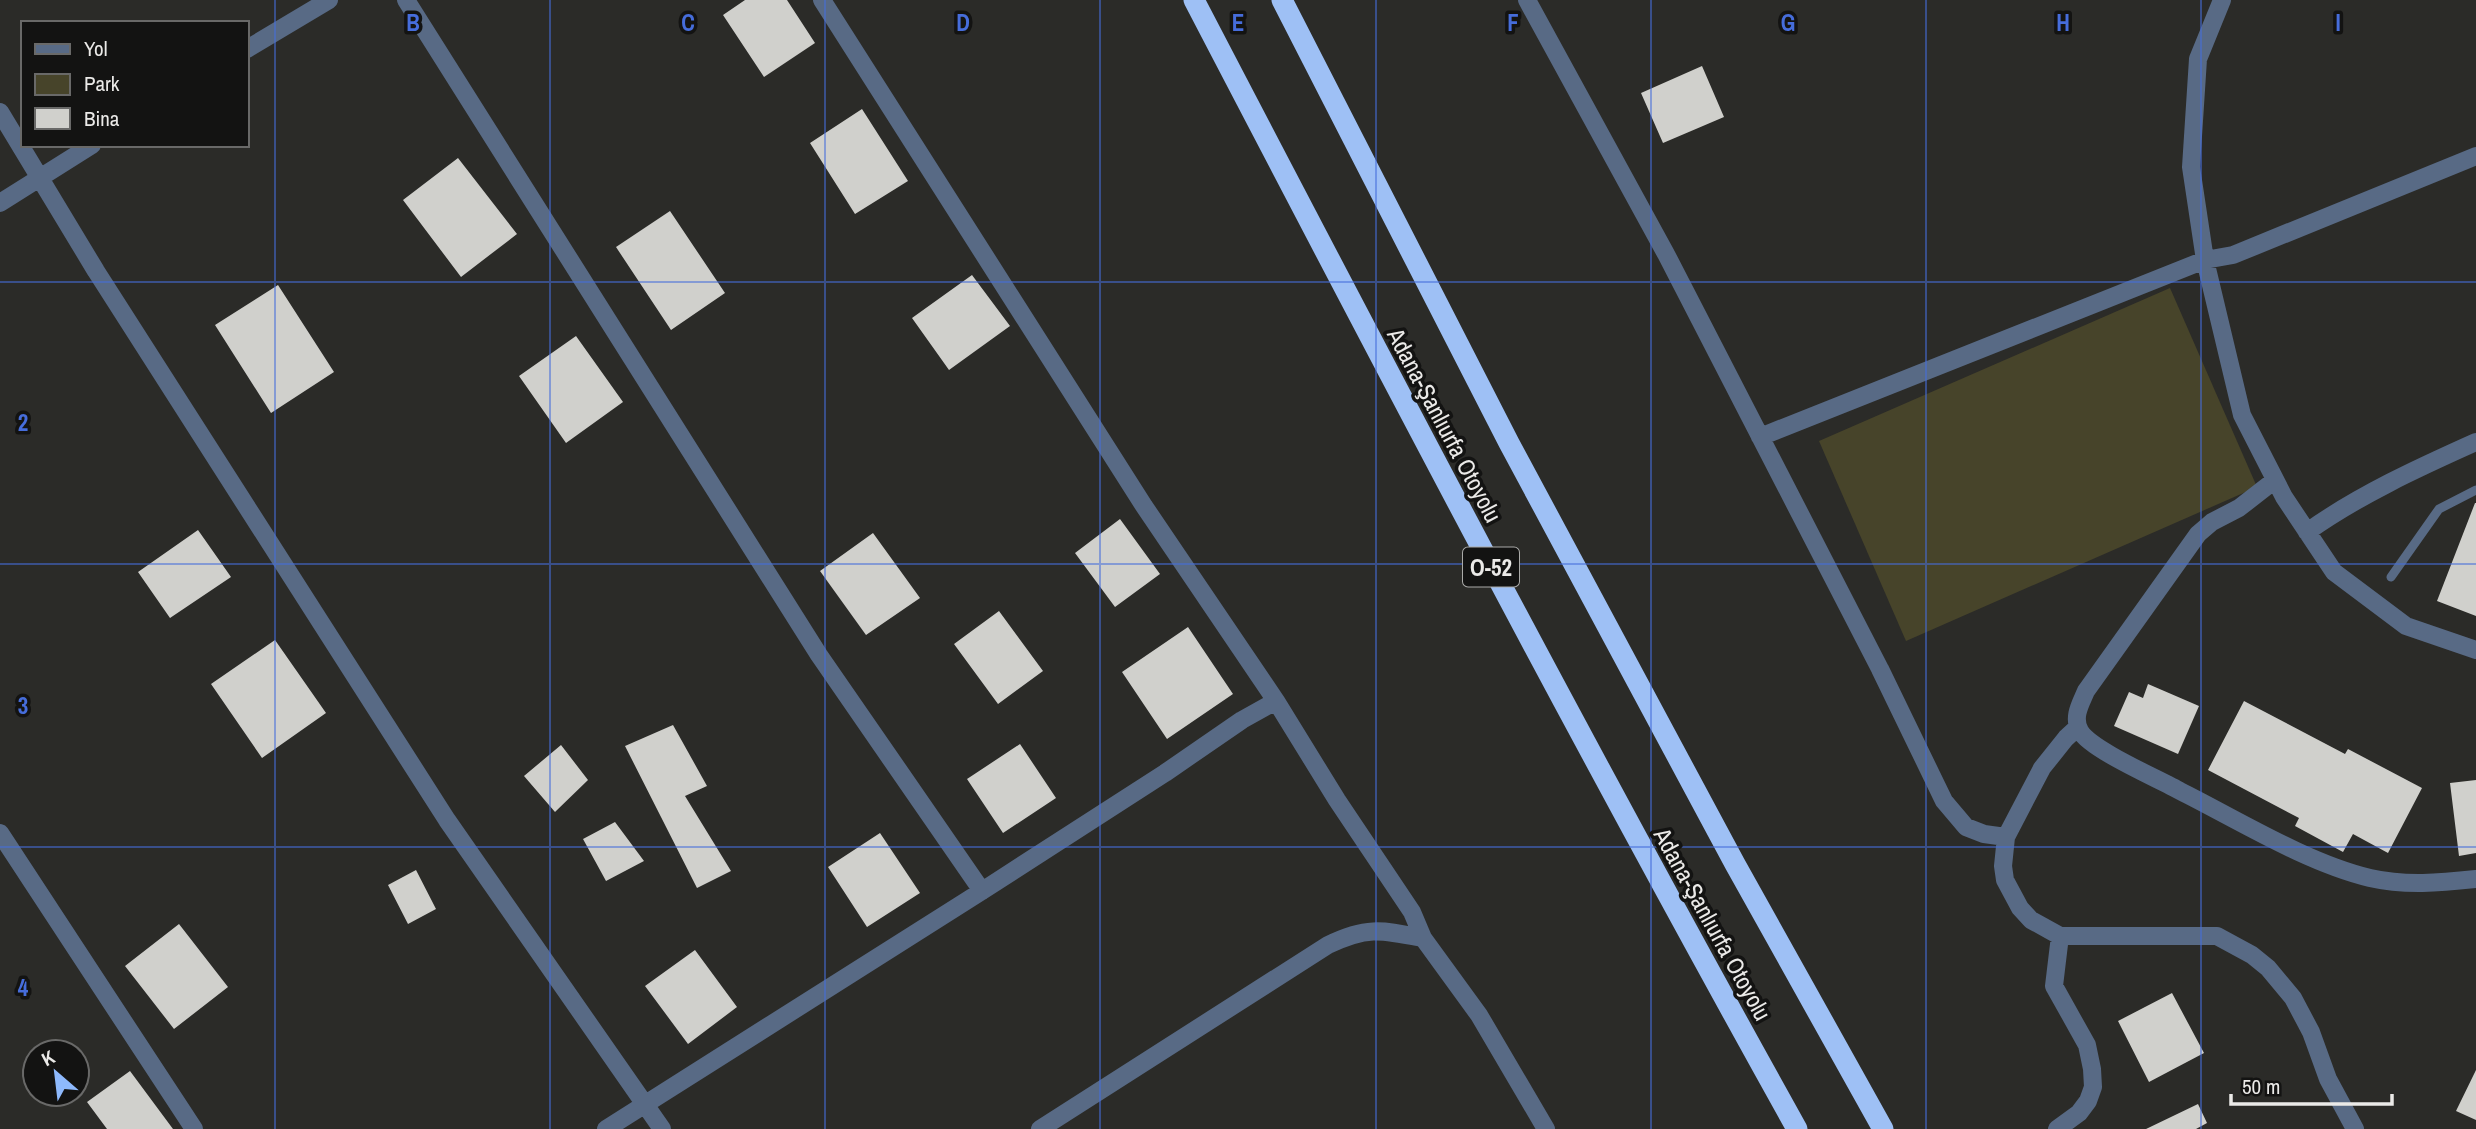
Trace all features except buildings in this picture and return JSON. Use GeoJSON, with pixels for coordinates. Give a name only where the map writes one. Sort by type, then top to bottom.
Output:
{"type":"FeatureCollection","features":[{"type":"Feature","properties":{"kind":"highway","name":"Adana-Şanlıurfa Otoyolu"},"geometry":{"type":"LineString","coordinates":[[1194,0],[1439,471],[1670,901],[1797,1129]]}},
{"type":"Feature","properties":{"kind":"highway","name":"Adana-Şanlıurfa Otoyolu"},"geometry":{"type":"LineString","coordinates":[[1282,0],[1508,443],[1735,864],[1883,1129]]}},
{"type":"Feature","properties":{"kind":"street"},"geometry":{"type":"LineString","coordinates":[[248,48],[329,0]]}},
{"type":"Feature","properties":{"kind":"street"},"geometry":{"type":"LineString","coordinates":[[406,0],[818,654],[982,891]]}},
{"type":"Feature","properties":{"kind":"street"},"geometry":{"type":"LineString","coordinates":[[822,0],[1144,506],[1276,701],[1337,800],[1412,912],[1423,938],[1479,1015],[1546,1129]]}},
{"type":"Feature","properties":{"kind":"street"},"geometry":{"type":"LineString","coordinates":[[1527,0],[1666,254],[1880,669],[1944,801],[1966,827],[1984,834],[2006,837]]}},
{"type":"Feature","properties":{"kind":"street"},"geometry":{"type":"LineString","coordinates":[[2222,0],[2198,59],[2191,167],[2205,260],[2242,415],[2275,480],[2334,572],[2406,626],[2476,650]]}},
{"type":"Feature","properties":{"kind":"street"},"geometry":{"type":"LineString","coordinates":[[0,112],[21,147]]}},
{"type":"Feature","properties":{"kind":"street"},"geometry":{"type":"LineString","coordinates":[[21,147],[96,271],[447,820],[662,1129]]}},
{"type":"Feature","properties":{"kind":"street"},"geometry":{"type":"LineString","coordinates":[[0,204],[89,147]]}},
{"type":"Feature","properties":{"kind":"street"},"geometry":{"type":"LineString","coordinates":[[1760,437],[2205,260],[2233,255],[2476,156]]}},
{"type":"Feature","properties":{"kind":"street"},"geometry":{"type":"LineString","coordinates":[[2307,532],[2336,511],[2476,442]]}},
{"type":"Feature","properties":{"kind":"street"},"geometry":{"type":"LineString","coordinates":[[2275,480],[2239,508],[2212,522],[2191,543],[2086,691],[2077,712],[2078,727],[2087,739],[2123,761],[2298,851],[2345,871],[2396,882],[2423,884],[2476,879]]}},
{"type":"Feature","properties":{"kind":"street"},"geometry":{"type":"LineString","coordinates":[[606,1129],[982,891],[1242,720],[1276,701]]}},
{"type":"Feature","properties":{"kind":"street"},"geometry":{"type":"LineString","coordinates":[[2078,727],[2042,768],[2006,837],[2003,866],[2011,895],[2031,920],[2060,936],[2217,936],[2252,955],[2268,968],[2293,998],[2311,1032],[2328,1079],[2355,1129]]}},
{"type":"Feature","properties":{"kind":"street"},"geometry":{"type":"LineString","coordinates":[[0,833],[194,1129]]}},
{"type":"Feature","properties":{"kind":"street"},"geometry":{"type":"LineString","coordinates":[[1040,1129],[1337,940],[1373,930],[1423,938]]}},
{"type":"Feature","properties":{"kind":"street"},"geometry":{"type":"LineString","coordinates":[[2057,1129],[2079,1114],[2093,1087],[2087,1045],[2054,986],[2060,936]]}},
{"type":"Feature","properties":{"kind":"lane"},"geometry":{"type":"LineString","coordinates":[[2391,576],[2439,509],[2476,490]]}},
{"type":"Feature","properties":{"kind":"green space"},"geometry":{"type":"Polygon","coordinates":[[[2170,288],[2257,487],[1906,641],[1819,441],[2170,288]]]}}]}
